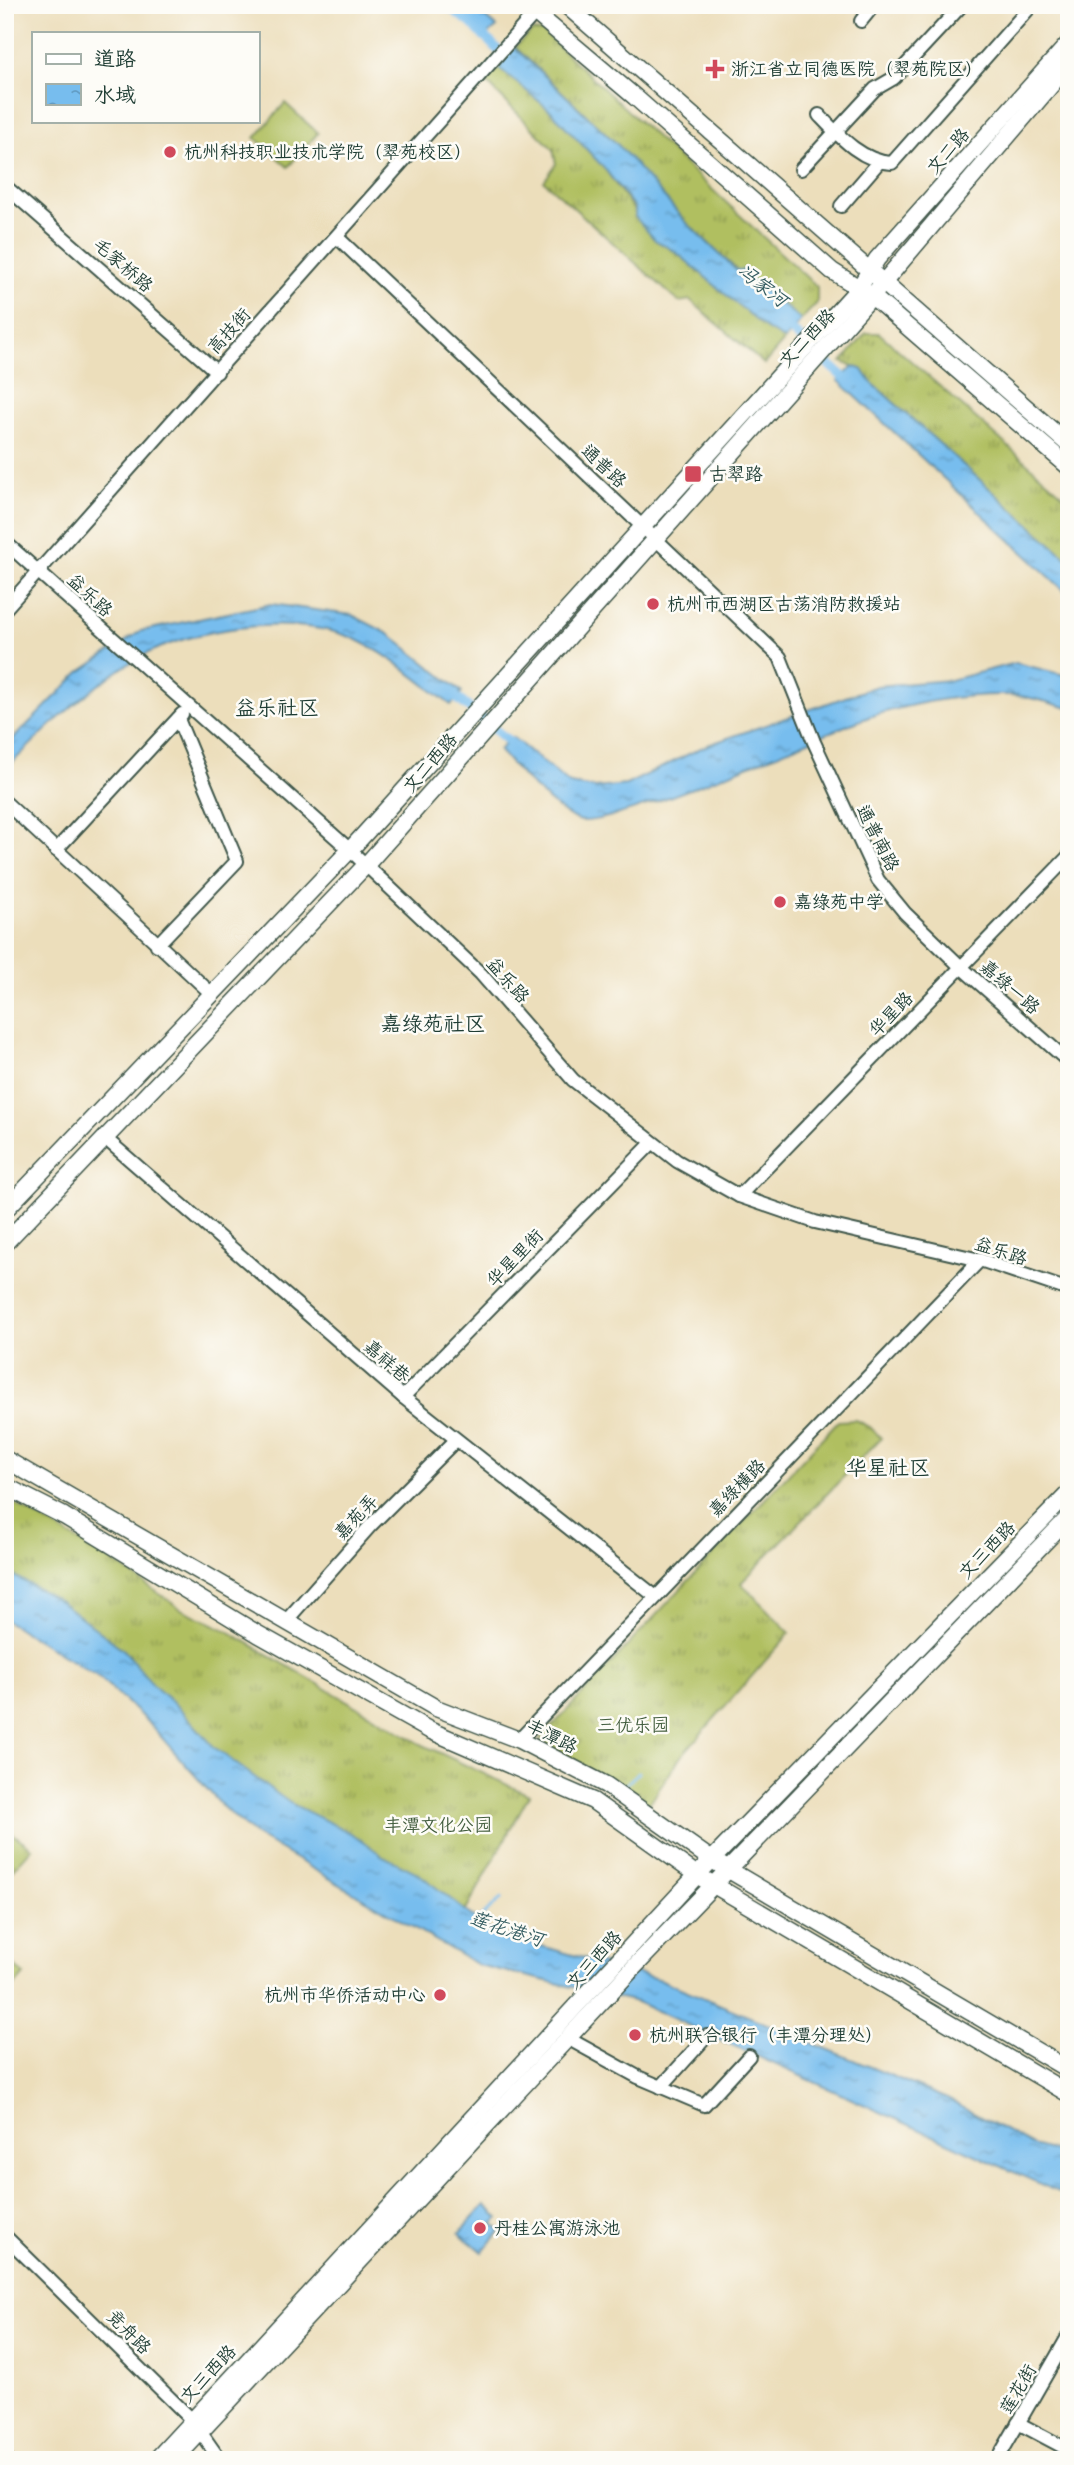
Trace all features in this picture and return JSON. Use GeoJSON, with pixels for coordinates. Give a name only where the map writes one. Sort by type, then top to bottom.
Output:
{"type":"FeatureCollection","features":[{"type":"Feature","properties":{"kind":"main road"},"geometry":{"type":"LineString","coordinates":[[566,5],[1069,445]]}},
{"type":"Feature","properties":{"kind":"main road"},"geometry":{"type":"LineString","coordinates":[[534,8],[832,271],[865,292],[1069,467]]}},
{"type":"Feature","properties":{"kind":"main road","name":"文二路"},"geometry":{"type":"LineString","coordinates":[[865,292],[1069,43]]}},
{"type":"Feature","properties":{"kind":"main road","name":"文二路"},"geometry":{"type":"LineString","coordinates":[[876,276],[1069,64]]}},
{"type":"Feature","properties":{"kind":"main road","name":"文二西路"},"geometry":{"type":"LineString","coordinates":[[5,1243],[366,865],[512,699],[649,532],[865,292]]}},
{"type":"Feature","properties":{"kind":"main road","name":"文二西路"},"geometry":{"type":"LineString","coordinates":[[5,1210],[350,850],[499,685],[649,532]]}},
{"type":"Feature","properties":{"kind":"main road","name":"丰潭路"},"geometry":{"type":"LineString","coordinates":[[5,1459],[436,1708],[519,1740],[606,1785],[712,1860],[1069,2070]]}},
{"type":"Feature","properties":{"kind":"main road"},"geometry":{"type":"LineString","coordinates":[[5,1486],[76,1523],[258,1634],[429,1730],[593,1801],[697,1875],[1069,2094]]}},
{"type":"Feature","properties":{"kind":"main road","name":"文三西路"},"geometry":{"type":"LineString","coordinates":[[174,2460],[196,2425],[590,2006],[697,1875],[1069,1493]]}},
{"type":"Feature","properties":{"kind":"main road","name":"文三西路"},"geometry":{"type":"LineString","coordinates":[[627,1964],[715,1885],[1069,1517]]}},
{"type":"Feature","properties":{"kind":"main road","name":"文三西路"},"geometry":{"type":"LineString","coordinates":[[156,2460],[196,2425],[569,2039],[590,2006]]}},
{"type":"Feature","properties":{"kind":"street"},"geometry":{"type":"LineString","coordinates":[[861,21],[874,5]]}},
{"type":"Feature","properties":{"kind":"street"},"geometry":{"type":"LineString","coordinates":[[801,169],[875,89],[894,78],[962,5]]}},
{"type":"Feature","properties":{"kind":"street"},"geometry":{"type":"LineString","coordinates":[[819,115],[835,132],[879,162],[892,163],[1032,5]]}},
{"type":"Feature","properties":{"kind":"street","name":"高技街"},"geometry":{"type":"LineString","coordinates":[[5,609],[513,38],[534,8]]}},
{"type":"Feature","properties":{"kind":"street"},"geometry":{"type":"LineString","coordinates":[[841,206],[879,162]]}},
{"type":"Feature","properties":{"kind":"street","name":"毛家桥路"},"geometry":{"type":"LineString","coordinates":[[5,186],[217,372]]}},
{"type":"Feature","properties":{"kind":"street","name":"通普路"},"geometry":{"type":"LineString","coordinates":[[337,237],[780,657],[814,742]]}},
{"type":"Feature","properties":{"kind":"street","name":"益乐路"},"geometry":{"type":"LineString","coordinates":[[5,542],[366,865],[481,974],[573,1080],[677,1161],[739,1196],[815,1222],[980,1260],[1069,1290]]}},
{"type":"Feature","properties":{"kind":"street"},"geometry":{"type":"LineString","coordinates":[[56,850],[189,707]]}},
{"type":"Feature","properties":{"kind":"street"},"geometry":{"type":"LineString","coordinates":[[157,945],[237,861],[178,719]]}},
{"type":"Feature","properties":{"kind":"street","name":"通普南路"},"geometry":{"type":"LineString","coordinates":[[814,742],[878,880],[905,913],[961,967]]}},
{"type":"Feature","properties":{"kind":"street"},"geometry":{"type":"LineString","coordinates":[[5,802],[213,995]]}},
{"type":"Feature","properties":{"kind":"street","name":"华星路"},"geometry":{"type":"LineString","coordinates":[[739,1196],[1069,856]]}},
{"type":"Feature","properties":{"kind":"street","name":"嘉绿一路"},"geometry":{"type":"LineString","coordinates":[[961,967],[1069,1062]]}},
{"type":"Feature","properties":{"kind":"street","name":"嘉祥巷"},"geometry":{"type":"LineString","coordinates":[[106,1139],[402,1397],[656,1597]]}},
{"type":"Feature","properties":{"kind":"street","name":"华星里街"},"geometry":{"type":"LineString","coordinates":[[402,1397],[652,1143]]}},
{"type":"Feature","properties":{"kind":"street","name":"嘉绿横路"},"geometry":{"type":"LineString","coordinates":[[519,1740],[980,1260]]}},
{"type":"Feature","properties":{"kind":"street","name":"嘉苑弄"},"geometry":{"type":"LineString","coordinates":[[286,1621],[371,1525],[456,1440]]}},
{"type":"Feature","properties":{"kind":"street"},"geometry":{"type":"LineString","coordinates":[[661,2087],[708,2036]]}},
{"type":"Feature","properties":{"kind":"street"},"geometry":{"type":"LineString","coordinates":[[569,2039],[661,2087],[704,2105],[748,2056]]}},
{"type":"Feature","properties":{"kind":"street","name":"竞舟路"},"geometry":{"type":"LineString","coordinates":[[5,2236],[196,2425],[220,2460]]}},
{"type":"Feature","properties":{"kind":"street","name":"莲花街"},"geometry":{"type":"LineString","coordinates":[[997,2460],[1069,2335]]}},
{"type":"Feature","properties":{"kind":"street"},"geometry":{"type":"LineString","coordinates":[[1018,2423],[1069,2450]]}},
{"type":"Feature","properties":{"kind":"green space"},"geometry":{"type":"Polygon","coordinates":[[[532,31],[543,32],[817,287],[817,303],[801,320],[751,279],[746,271],[737,270],[686,222],[619,146],[515,47],[532,31]]]}},
{"type":"Feature","properties":{"kind":"green space"},"geometry":{"type":"Polygon","coordinates":[[[499,68],[551,111],[604,168],[655,240],[676,252],[765,328],[785,340],[764,364],[690,300],[679,302],[544,181],[556,164],[553,149],[485,81],[499,68]]]}},
{"type":"Feature","properties":{"kind":"green space"},"geometry":{"type":"Polygon","coordinates":[[[285,103],[318,133],[288,167],[255,138],[285,103]]]}},
{"type":"Feature","properties":{"kind":"green space"},"geometry":{"type":"Polygon","coordinates":[[[866,333],[879,333],[1069,500],[1069,560],[871,382],[863,370],[842,362],[866,333]]]}},
{"type":"Feature","properties":{"kind":"green space","name":"三优乐园"},"geometry":{"type":"Polygon","coordinates":[[[856,1420],[870,1427],[881,1438],[741,1583],[790,1633],[682,1755],[647,1807],[540,1739],[838,1421],[856,1420]]]}},
{"type":"Feature","properties":{"kind":"green space","name":"丰潭文化公园"},"geometry":{"type":"Polygon","coordinates":[[[7,1499],[114,1562],[181,1609],[226,1630],[421,1744],[529,1795],[463,1916],[272,1803],[5,1586],[7,1499]]]}},
{"type":"Feature","properties":{"kind":"green space"},"geometry":{"type":"Polygon","coordinates":[[[5,1828],[32,1848],[5,1878],[5,1828]]]}},
{"type":"Feature","properties":{"kind":"green space"},"geometry":{"type":"Polygon","coordinates":[[[5,1957],[24,1975],[5,1997],[5,1957]]]}},
{"type":"Feature","properties":{"kind":"water"},"geometry":{"type":"Polygon","coordinates":[[[446,5],[471,5],[497,27],[485,37],[446,5]]]}},
{"type":"Feature","properties":{"kind":"water"},"geometry":{"type":"Polygon","coordinates":[[[514,47],[619,146],[686,222],[736,270],[745,270],[751,279],[801,320],[785,340],[765,328],[676,252],[655,240],[635,217],[635,208],[604,168],[551,111],[499,68],[514,47]]]}},
{"type":"Feature","properties":{"kind":"water"},"geometry":{"type":"Polygon","coordinates":[[[853,366],[863,370],[871,382],[1069,560],[1069,595],[839,381],[853,366]]]}},
{"type":"Feature","properties":{"kind":"water"},"geometry":{"type":"Polygon","coordinates":[[[271,604],[352,615],[389,634],[462,692],[451,705],[377,650],[350,637],[296,626],[235,628],[175,642],[125,666],[48,728],[5,770],[5,747],[80,672],[141,631],[271,604]]]}},
{"type":"Feature","properties":{"kind":"water"},"geometry":{"type":"Polygon","coordinates":[[[1016,663],[1069,676],[1069,708],[1022,696],[991,695],[896,709],[855,722],[674,795],[598,819],[578,820],[568,815],[547,799],[499,750],[512,737],[570,784],[595,788],[626,785],[705,746],[877,686],[950,680],[1016,663]]]}},
{"type":"Feature","properties":{"kind":"water"},"geometry":{"type":"Polygon","coordinates":[[[5,1571],[60,1601],[125,1651],[153,1685],[183,1712],[214,1747],[238,1765],[290,1803],[353,1834],[383,1856],[418,1873],[492,1932],[661,1980],[947,2099],[1032,2145],[1069,2155],[1069,2197],[637,2002],[478,1965],[255,1835],[223,1807],[149,1723],[100,1678],[5,1620],[5,1571]]]}},
{"type":"Feature","properties":{"kind":"water","name":"丹桂公寓游泳池"},"geometry":{"type":"Polygon","coordinates":[[[485,2205],[499,2218],[493,2224],[501,2231],[482,2252],[459,2233],[485,2205]]]}},
{"type":"Feature","properties":{"kind":"waterway","name":"冯家河"},"geometry":{"type":"LineString","coordinates":[[446,5],[471,23],[515,67]]}},
{"type":"Feature","properties":{"kind":"waterway","name":"冯家河"},"geometry":{"type":"LineString","coordinates":[[783,323],[852,385]]}},
{"type":"Feature","properties":{"kind":"waterway"},"geometry":{"type":"LineString","coordinates":[[446,689],[517,748]]}},
{"type":"Feature","properties":{"kind":"waterway"},"geometry":{"type":"LineString","coordinates":[[622,1788],[639,1772]]}},
{"type":"Feature","properties":{"kind":"waterway","name":"莲花港河"},"geometry":{"type":"LineString","coordinates":[[476,1922],[502,1898]]}},
{"type":"Feature","properties":{"kind":"place","name":"浙江省立同德医院（翠苑院区）"},"geometry":{"type":"Point","coordinates":[715,69]}},
{"type":"Feature","properties":{"kind":"place","name":"杭州科技职业技术学院（翠苑校区）"},"geometry":{"type":"Point","coordinates":[170,152]}},
{"type":"Feature","properties":{"kind":"place","name":"古翠路"},"geometry":{"type":"Point","coordinates":[693,474]}},
{"type":"Feature","properties":{"kind":"place","name":"杭州市西湖区古荡消防救援站"},"geometry":{"type":"Point","coordinates":[653,604]}},
{"type":"Feature","properties":{"kind":"place","name":"嘉绿苑中学"},"geometry":{"type":"Point","coordinates":[780,902]}},
{"type":"Feature","properties":{"kind":"place","name":"杭州市华侨活动中心"},"geometry":{"type":"Point","coordinates":[440,1995]}},
{"type":"Feature","properties":{"kind":"place","name":"杭州联合银行（丰潭分理处）"},"geometry":{"type":"Point","coordinates":[635,2035]}},
{"type":"Feature","properties":{"kind":"place","name":"丹桂公寓游泳池"},"geometry":{"type":"Point","coordinates":[480,2228]}},
{"type":"Feature","properties":{"kind":"district","name":"益乐社区"},"geometry":{"type":"Point","coordinates":[277,708]}},
{"type":"Feature","properties":{"kind":"district","name":"嘉绿苑社区"},"geometry":{"type":"Point","coordinates":[433,1024]}},
{"type":"Feature","properties":{"kind":"district","name":"华星社区"},"geometry":{"type":"Point","coordinates":[888,1468]}}]}
